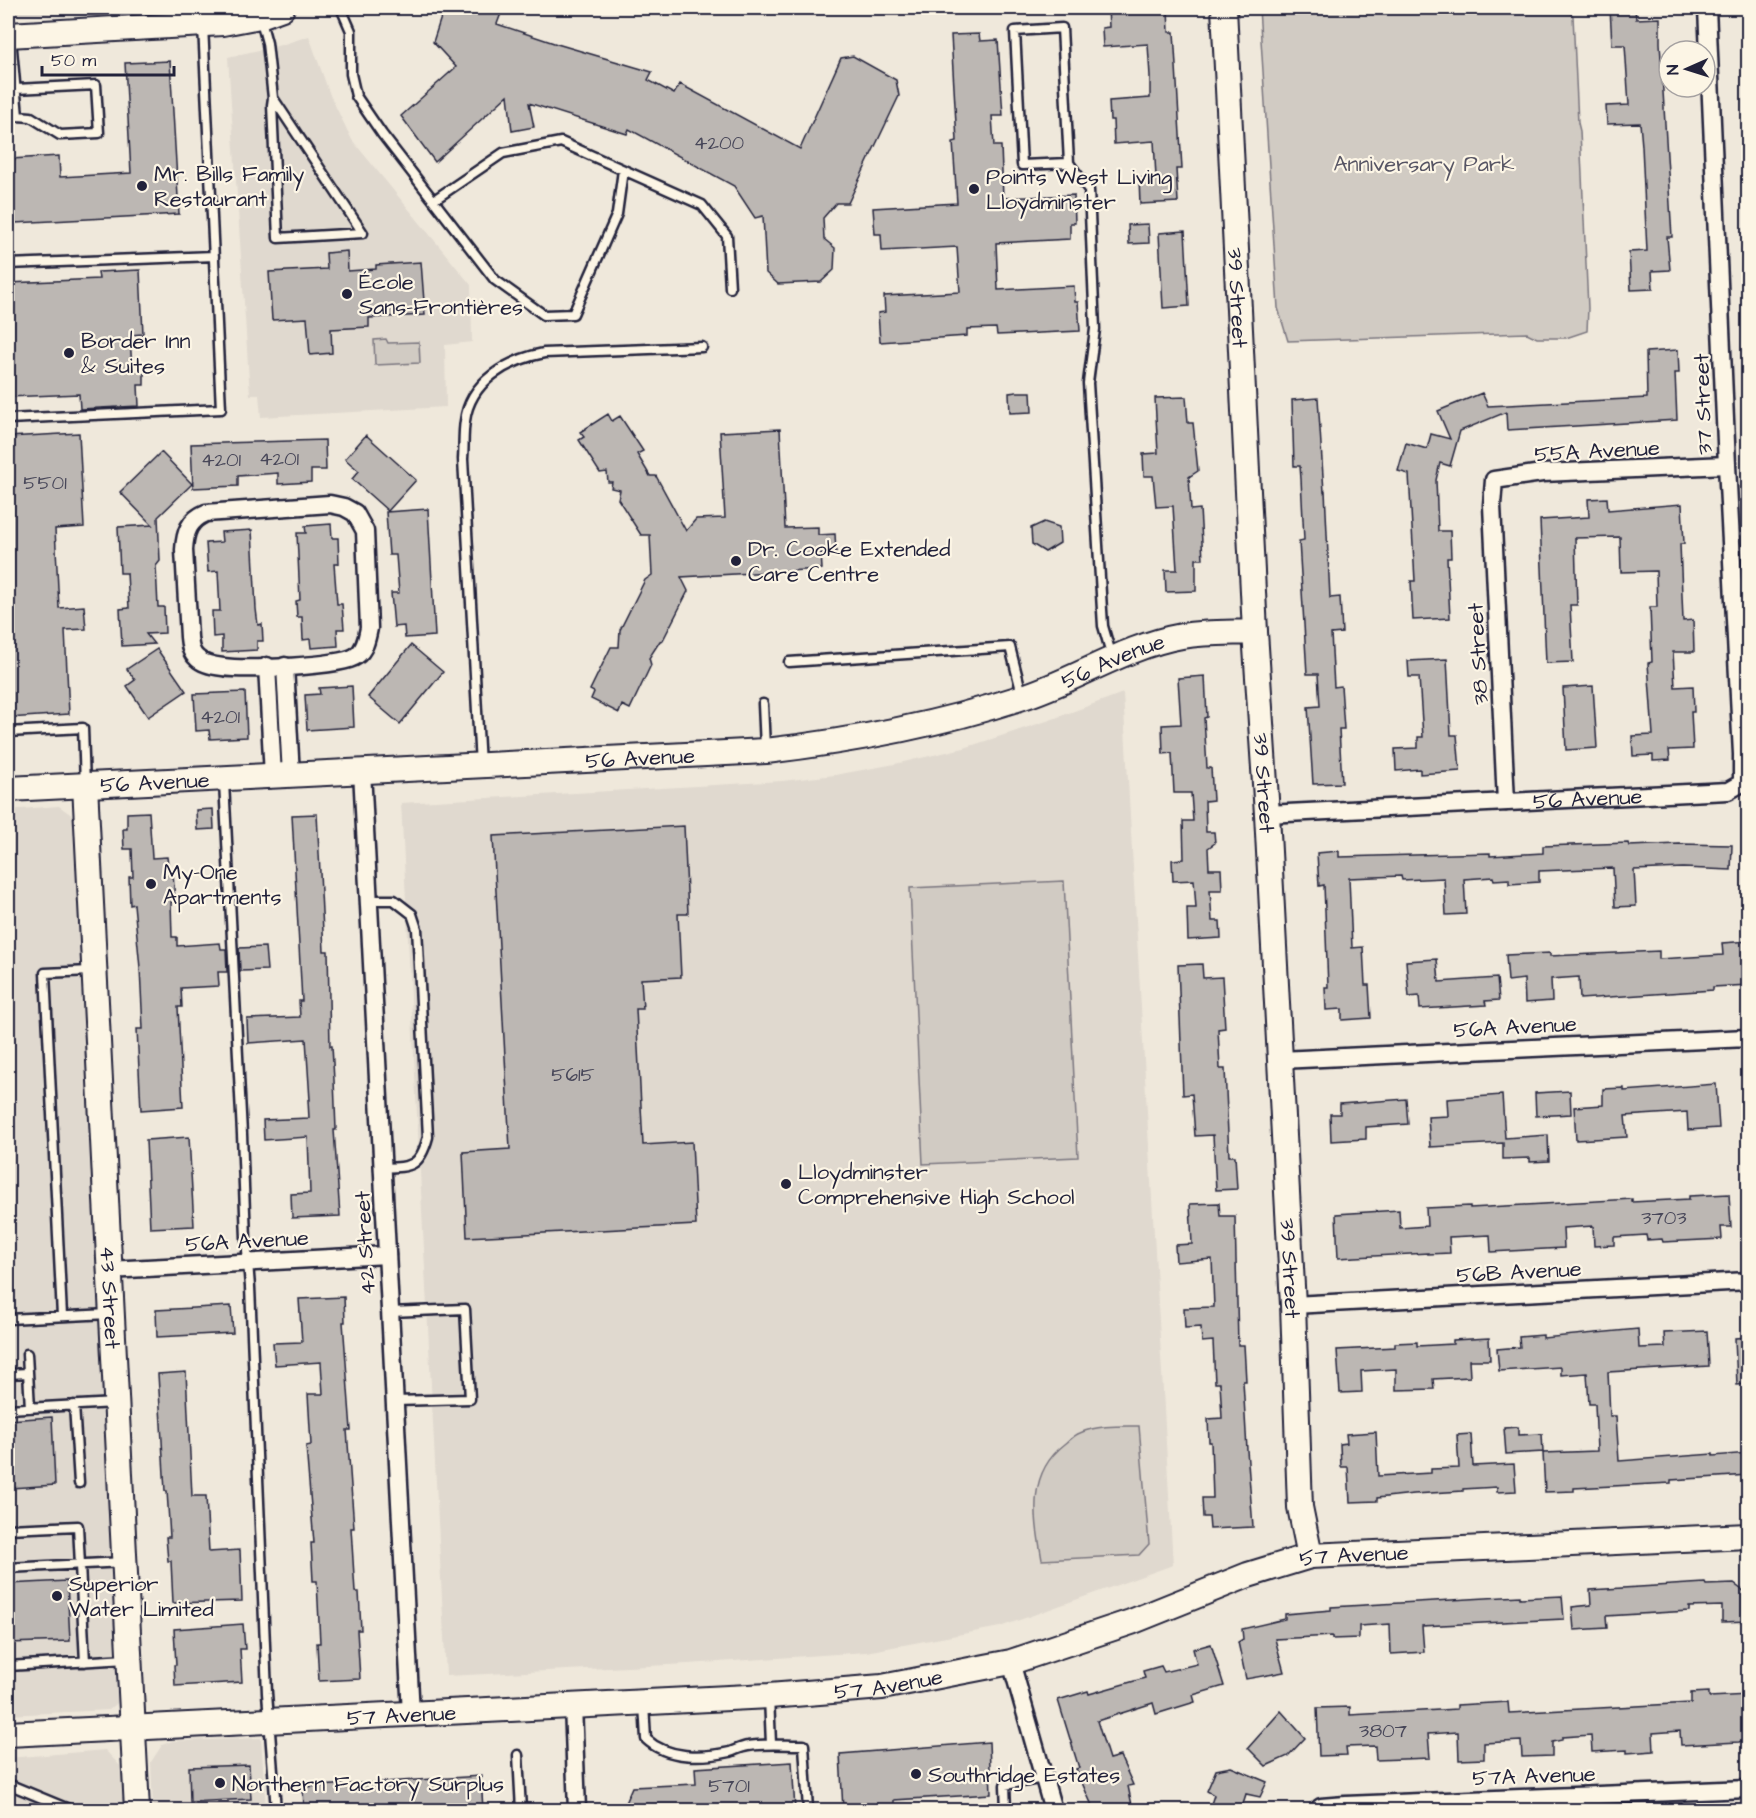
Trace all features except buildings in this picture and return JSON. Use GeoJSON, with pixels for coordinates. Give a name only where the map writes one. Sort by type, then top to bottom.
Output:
{"type":"FeatureCollection","features":[{"type":"Feature","properties":{"kind":"street","name":"39 Street"},"geometry":{"type":"LineString","coordinates":[[1224,8],[1255,632],[1293,1305],[1300,1508],[1310,1556]]}},
{"type":"Feature","properties":{"kind":"street","name":"37 Street"},"geometry":{"type":"LineString","coordinates":[[1707,8],[1742,754],[1742,783],[1728,791]]}},
{"type":"Feature","properties":{"kind":"street"},"geometry":{"type":"LineString","coordinates":[[9,34],[223,23],[271,12]]}},
{"type":"Feature","properties":{"kind":"street","name":"55A Avenue"},"geometry":{"type":"LineString","coordinates":[[1492,505],[1494,480],[1542,473],[1727,465]]}},
{"type":"Feature","properties":{"kind":"street"},"geometry":{"type":"LineString","coordinates":[[330,504],[344,507],[355,513],[365,531],[369,628],[366,643],[358,655],[348,661],[267,666],[225,667],[208,664],[197,659],[191,651],[184,550],[185,537],[190,524],[196,516],[206,513],[330,504]]}},
{"type":"Feature","properties":{"kind":"street","name":"38 Street"},"geometry":{"type":"LineString","coordinates":[[1492,505],[1506,802]]}},
{"type":"Feature","properties":{"kind":"street","name":"56 Avenue"},"geometry":{"type":"LineString","coordinates":[[8,789],[765,751],[831,743],[896,731],[1023,698],[1144,647],[1183,636],[1255,632]]}},
{"type":"Feature","properties":{"kind":"street"},"geometry":{"type":"LineString","coordinates":[[267,666],[282,775]]}},
{"type":"Feature","properties":{"kind":"street"},"geometry":{"type":"LineString","coordinates":[[282,775],[285,666]]}},
{"type":"Feature","properties":{"kind":"street","name":"42 Street"},"geometry":{"type":"LineString","coordinates":[[362,771],[411,1714]]}},
{"type":"Feature","properties":{"kind":"street","name":"43 Street"},"geometry":{"type":"LineString","coordinates":[[86,785],[137,1810]]}},
{"type":"Feature","properties":{"kind":"street","name":"56 Avenue"},"geometry":{"type":"LineString","coordinates":[[1267,814],[1728,791]]}},
{"type":"Feature","properties":{"kind":"street","name":"56A Avenue"},"geometry":{"type":"LineString","coordinates":[[1280,1060],[1747,1038],[1749,1042]]}},
{"type":"Feature","properties":{"kind":"street","name":"56A Avenue"},"geometry":{"type":"LineString","coordinates":[[110,1270],[387,1255]]}},
{"type":"Feature","properties":{"kind":"street","name":"56B Avenue"},"geometry":{"type":"LineString","coordinates":[[1293,1305],[1749,1281]]}},
{"type":"Feature","properties":{"kind":"street","name":"57 Avenue"},"geometry":{"type":"LineString","coordinates":[[8,1734],[769,1696],[882,1687],[1011,1662],[1131,1622],[1248,1575],[1310,1556],[1749,1536]]}},
{"type":"Feature","properties":{"kind":"street"},"geometry":{"type":"LineString","coordinates":[[1011,1662],[1053,1810]]}},
{"type":"Feature","properties":{"kind":"street"},"geometry":{"type":"LineString","coordinates":[[573,1706],[577,1810]]}},
{"type":"Feature","properties":{"kind":"street","name":"57A Avenue"},"geometry":{"type":"LineString","coordinates":[[1320,1809],[1749,1789]]}},
{"type":"Feature","properties":{"kind":"lane"},"geometry":{"type":"LineString","coordinates":[[341,8],[351,31],[351,74],[356,96],[382,134],[495,280],[544,315],[573,314],[617,214],[623,170]]}},
{"type":"Feature","properties":{"kind":"lane"},"geometry":{"type":"LineString","coordinates":[[271,12],[267,43],[273,98],[278,238],[363,233],[273,98]]}},
{"type":"Feature","properties":{"kind":"lane"},"geometry":{"type":"LineString","coordinates":[[8,419],[221,409],[203,24]]}},
{"type":"Feature","properties":{"kind":"lane"},"geometry":{"type":"LineString","coordinates":[[1069,163],[1022,165],[1014,31],[1062,28],[1069,163],[1089,190],[1095,329],[1088,383],[1103,626],[1113,660]]}},
{"type":"Feature","properties":{"kind":"lane"},"geometry":{"type":"LineString","coordinates":[[9,34],[18,116]]}},
{"type":"Feature","properties":{"kind":"lane"},"geometry":{"type":"LineString","coordinates":[[8,117],[31,117],[60,135],[99,134],[96,85],[16,89]]}},
{"type":"Feature","properties":{"kind":"lane"},"geometry":{"type":"LineString","coordinates":[[434,200],[503,153],[561,142],[702,205],[727,236],[730,288]]}},
{"type":"Feature","properties":{"kind":"lane"},"geometry":{"type":"LineString","coordinates":[[8,264],[214,256]]}},
{"type":"Feature","properties":{"kind":"lane"},"geometry":{"type":"LineString","coordinates":[[480,765],[463,459],[465,419],[473,398],[483,381],[504,366],[524,357],[544,353],[702,347]]}},
{"type":"Feature","properties":{"kind":"lane"},"geometry":{"type":"LineString","coordinates":[[789,662],[1010,647],[1023,698]]}},
{"type":"Feature","properties":{"kind":"lane"},"geometry":{"type":"LineString","coordinates":[[763,704],[765,751]]}},
{"type":"Feature","properties":{"kind":"lane"},"geometry":{"type":"LineString","coordinates":[[8,732],[82,728],[86,785]]}},
{"type":"Feature","properties":{"kind":"lane"},"geometry":{"type":"LineString","coordinates":[[224,778],[269,1721],[276,1810]]}},
{"type":"Feature","properties":{"kind":"lane"},"geometry":{"type":"LineString","coordinates":[[369,900],[394,900],[412,914],[417,929],[420,970],[428,1137],[424,1151],[416,1163],[407,1167],[383,1168]]}},
{"type":"Feature","properties":{"kind":"lane"},"geometry":{"type":"LineString","coordinates":[[63,1316],[45,973],[95,971]]}},
{"type":"Feature","properties":{"kind":"lane"},"geometry":{"type":"LineString","coordinates":[[390,1312],[465,1309],[470,1399],[395,1401]]}},
{"type":"Feature","properties":{"kind":"lane"},"geometry":{"type":"LineString","coordinates":[[8,1318],[111,1314]]}},
{"type":"Feature","properties":{"kind":"lane"},"geometry":{"type":"LineString","coordinates":[[27,1354],[30,1408]]}},
{"type":"Feature","properties":{"kind":"lane"},"geometry":{"type":"LineString","coordinates":[[8,1374],[28,1373]]}},
{"type":"Feature","properties":{"kind":"lane"},"geometry":{"type":"LineString","coordinates":[[8,1409],[116,1403]]}},
{"type":"Feature","properties":{"kind":"lane"},"geometry":{"type":"LineString","coordinates":[[74,1406],[79,1483]]}},
{"type":"Feature","properties":{"kind":"lane"},"geometry":{"type":"LineString","coordinates":[[8,1529],[78,1526],[85,1662]]}},
{"type":"Feature","properties":{"kind":"lane"},"geometry":{"type":"LineString","coordinates":[[8,1568],[124,1562]]}},
{"type":"Feature","properties":{"kind":"lane"},"geometry":{"type":"LineString","coordinates":[[8,1666],[128,1659]]}},
{"type":"Feature","properties":{"kind":"lane"},"geometry":{"type":"LineString","coordinates":[[769,1696],[771,1744]]}},
{"type":"Feature","properties":{"kind":"lane"},"geometry":{"type":"LineString","coordinates":[[644,1702],[646,1739],[655,1747],[676,1754],[702,1756],[747,1746],[804,1745],[808,1810]]}},
{"type":"Feature","properties":{"kind":"lane"},"geometry":{"type":"LineString","coordinates":[[518,1755],[521,1810]]}},
{"type":"Feature","properties":{"kind":"lane"},"geometry":{"type":"LineString","coordinates":[[1006,1810],[1005,1785],[1044,1778]]}},
{"type":"Feature","properties":{"kind":"lane"},"geometry":{"type":"LineString","coordinates":[[8,1784],[71,1810]]}},
{"type":"Feature","properties":{"kind":"shaded area"},"geometry":{"type":"Polygon","coordinates":[[[8,8],[201,8],[8,17],[8,8]]]}},
{"type":"Feature","properties":{"kind":"shaded area"},"geometry":{"type":"Polygon","coordinates":[[[309,36],[330,95],[352,140],[471,285],[472,342],[445,345],[446,407],[261,417],[259,395],[250,395],[228,57],[309,36]]]}},
{"type":"Feature","properties":{"kind":"shaded area","name":"Lloydminster Comprehensive High School"},"geometry":{"type":"Polygon","coordinates":[[[1123,693],[1173,1565],[1000,1627],[866,1652],[688,1664],[446,1676],[401,803],[782,781],[835,775],[964,748],[1123,693]]]}},
{"type":"Feature","properties":{"kind":"shaded area"},"geometry":{"type":"Polygon","coordinates":[[[59,806],[77,819],[121,1700],[109,1710],[8,1715],[8,810],[59,806]]]}},
{"type":"Feature","properties":{"kind":"shaded area"},"geometry":{"type":"Polygon","coordinates":[[[261,1738],[266,1810],[153,1810],[151,1762],[162,1745],[172,1741],[261,1738]]]}},
{"type":"Feature","properties":{"kind":"shaded area"},"geometry":{"type":"Polygon","coordinates":[[[105,1750],[123,1769],[125,1810],[8,1810],[8,1758],[105,1750]]]}},
{"type":"Feature","properties":{"kind":"green space","name":"Anniversary Park"},"geometry":{"type":"Polygon","coordinates":[[[1259,8],[1565,8],[1573,16],[1588,308],[1587,331],[1566,338],[1537,338],[1527,333],[1288,341],[1278,308],[1259,8]]]}},
{"type":"Feature","properties":{"kind":"green space"},"geometry":{"type":"Polygon","coordinates":[[[386,339],[388,343],[419,342],[420,363],[375,365],[374,340],[386,339]]]}},
{"type":"Feature","properties":{"kind":"green space"},"geometry":{"type":"Polygon","coordinates":[[[1064,881],[1078,1157],[923,1164],[910,888],[1064,881]]]}},
{"type":"Feature","properties":{"kind":"green space"},"geometry":{"type":"Polygon","coordinates":[[[1139,1426],[1149,1544],[1139,1555],[1042,1560],[1037,1528],[1036,1498],[1044,1469],[1053,1456],[1074,1437],[1087,1430],[1139,1426]]]}},
{"type":"Feature","properties":{"kind":"place","name":"Mr. Bills Family Restaurant"},"geometry":{"type":"Point","coordinates":[142,186]}},
{"type":"Feature","properties":{"kind":"place","name":"Points West Living Lloydminster"},"geometry":{"type":"Point","coordinates":[974,189]}},
{"type":"Feature","properties":{"kind":"place","name":"École Sans-Frontières"},"geometry":{"type":"Point","coordinates":[347,294]}},
{"type":"Feature","properties":{"kind":"place","name":"Border Inn & Suites"},"geometry":{"type":"Point","coordinates":[69,353]}},
{"type":"Feature","properties":{"kind":"place","name":"Dr. Cooke Extended Care Centre"},"geometry":{"type":"Point","coordinates":[736,561]}},
{"type":"Feature","properties":{"kind":"place","name":"My-One Apartments"},"geometry":{"type":"Point","coordinates":[151,884]}},
{"type":"Feature","properties":{"kind":"place","name":"Lloydminster Comprehensive High School"},"geometry":{"type":"Point","coordinates":[786,1184]}},
{"type":"Feature","properties":{"kind":"place","name":"Superior Water Limited"},"geometry":{"type":"Point","coordinates":[57,1596]}},
{"type":"Feature","properties":{"kind":"place","name":"Southridge Estates"},"geometry":{"type":"Point","coordinates":[916,1774]}},
{"type":"Feature","properties":{"kind":"place","name":"Northern Factory Surplus"},"geometry":{"type":"Point","coordinates":[220,1783]}}]}
